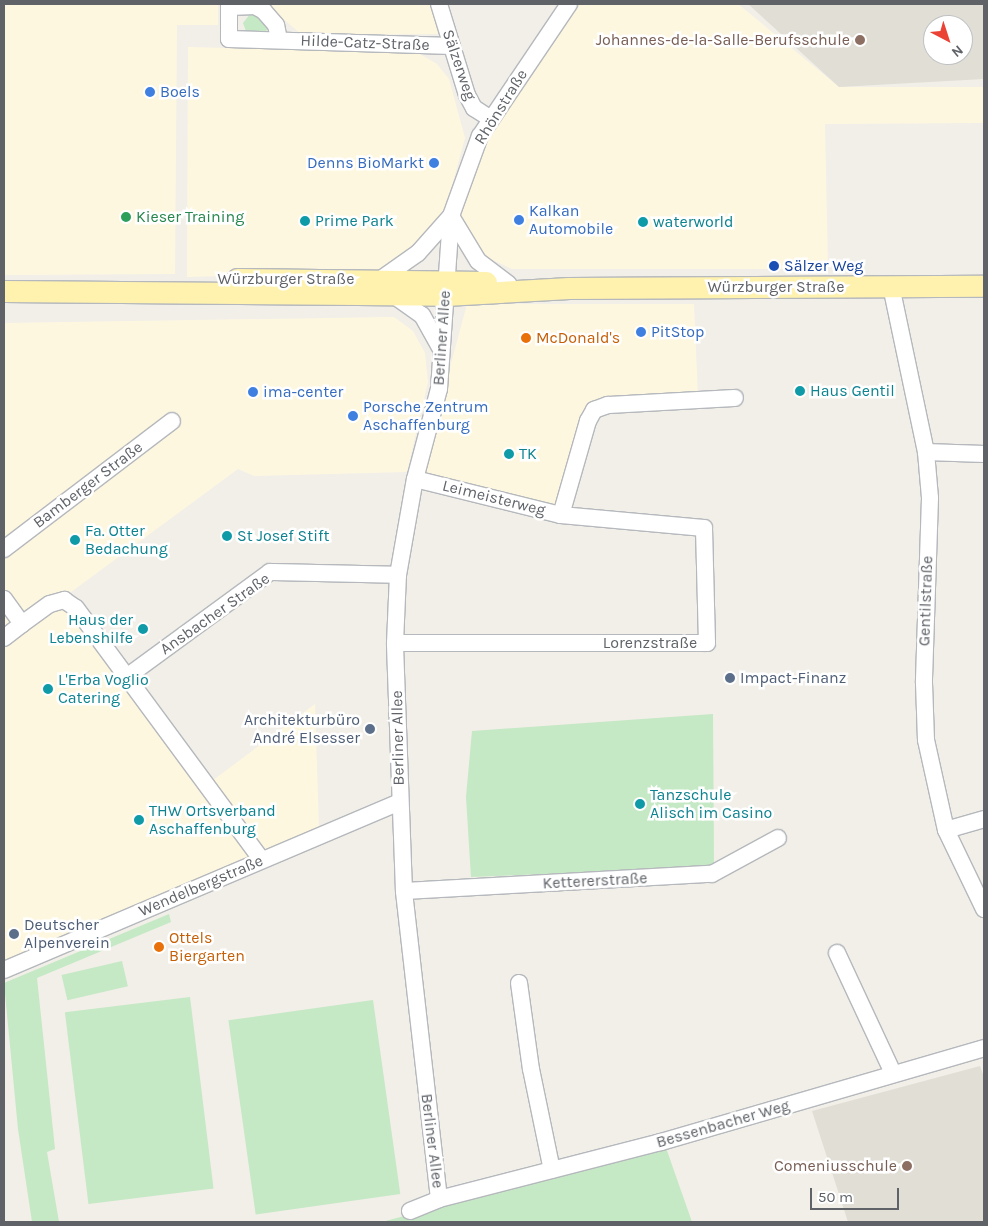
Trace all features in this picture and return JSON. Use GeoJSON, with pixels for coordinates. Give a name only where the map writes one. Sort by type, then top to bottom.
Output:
{"type":"FeatureCollection","features":[{"type":"Feature","properties":{"kind":"main road","name":"Würzburger Straße"},"geometry":{"type":"LineString","coordinates":[[4,279],[387,287]]}},
{"type":"Feature","properties":{"kind":"main road","name":"Würzburger Straße"},"geometry":{"type":"LineString","coordinates":[[446,287],[508,284],[569,288]]}},
{"type":"Feature","properties":{"kind":"main road","name":"Würzburger Straße"},"geometry":{"type":"LineString","coordinates":[[4,291],[387,287],[984,286]]}},
{"type":"Feature","properties":{"kind":"street","name":"Sälzerweg"},"geometry":{"type":"LineString","coordinates":[[439,4],[467,95],[474,108],[491,119]]}},
{"type":"Feature","properties":{"kind":"street","name":"Rhönstraße"},"geometry":{"type":"LineString","coordinates":[[446,287],[451,216],[476,143],[569,4]]}},
{"type":"Feature","properties":{"kind":"street","name":"Hilde-Catz-Straße"},"geometry":{"type":"LineString","coordinates":[[279,40],[452,46]]}},
{"type":"Feature","properties":{"kind":"street"},"geometry":{"type":"LineString","coordinates":[[441,351],[422,315],[387,287],[451,216],[462,239],[478,261],[508,284]]}},
{"type":"Feature","properties":{"kind":"street","name":"Gentilstraße"},"geometry":{"type":"LineString","coordinates":[[891,286],[926,452],[930,498],[924,683],[926,740],[946,830],[984,909]]}},
{"type":"Feature","properties":{"kind":"street","name":"Berliner Allee"},"geometry":{"type":"LineString","coordinates":[[439,1199],[404,891],[398,803],[399,711],[395,643],[398,575],[415,479],[439,389],[446,287]]}},
{"type":"Feature","properties":{"kind":"street","name":"Leimeisterweg"},"geometry":{"type":"LineString","coordinates":[[415,479],[561,515],[588,421],[594,410],[608,405],[735,398]]}},
{"type":"Feature","properties":{"kind":"street","name":"Bamberger Straße"},"geometry":{"type":"LineString","coordinates":[[4,549],[172,421]]}},
{"type":"Feature","properties":{"kind":"street"},"geometry":{"type":"LineString","coordinates":[[926,452],[984,454]]}},
{"type":"Feature","properties":{"kind":"street","name":"Lorenzstraße"},"geometry":{"type":"LineString","coordinates":[[395,643],[707,643],[704,528],[561,515]]}},
{"type":"Feature","properties":{"kind":"street","name":"Ansbacher Straße"},"geometry":{"type":"LineString","coordinates":[[128,676],[270,572],[398,575]]}},
{"type":"Feature","properties":{"kind":"street"},"geometry":{"type":"LineString","coordinates":[[4,599],[22,624]]}},
{"type":"Feature","properties":{"kind":"street"},"geometry":{"type":"LineString","coordinates":[[4,638],[50,604],[64,600],[76,608],[262,860]]}},
{"type":"Feature","properties":{"kind":"street","name":"Wendelbergstraße"},"geometry":{"type":"LineString","coordinates":[[4,970],[398,803]]}},
{"type":"Feature","properties":{"kind":"street"},"geometry":{"type":"LineString","coordinates":[[946,830],[984,819]]}},
{"type":"Feature","properties":{"kind":"street","name":"Kettererstraße"},"geometry":{"type":"LineString","coordinates":[[404,891],[712,874],[778,838]]}},
{"type":"Feature","properties":{"kind":"street"},"geometry":{"type":"LineString","coordinates":[[836,953],[893,1073]]}},
{"type":"Feature","properties":{"kind":"street"},"geometry":{"type":"LineString","coordinates":[[519,983],[531,1069],[552,1170]]}},
{"type":"Feature","properties":{"kind":"street","name":"Bessenbacher Weg"},"geometry":{"type":"LineString","coordinates":[[410,1212],[439,1199],[661,1142],[984,1048]]}},
{"type":"Feature","properties":{"kind":"shaded area"},"geometry":{"type":"Polygon","coordinates":[[[4,4],[218,4],[218,25],[177,25],[175,274],[4,275],[4,4]]]}},
{"type":"Feature","properties":{"kind":"shaded area"},"geometry":{"type":"Polygon","coordinates":[[[266,4],[432,4],[438,34],[302,35],[266,4]]]}},
{"type":"Feature","properties":{"kind":"shaded area"},"geometry":{"type":"Polygon","coordinates":[[[577,4],[738,4],[839,87],[984,87],[984,123],[825,124],[828,269],[512,269],[482,255],[464,229],[460,213],[490,135],[577,4]]]}},
{"type":"Feature","properties":{"kind":"shaded area","name":"Johannes-de-la-Salle-Berufsschule"},"geometry":{"type":"Polygon","coordinates":[[[748,4],[984,4],[984,79],[839,87],[748,4]]]}},
{"type":"Feature","properties":{"kind":"shaded area"},"geometry":{"type":"Polygon","coordinates":[[[188,47],[418,53],[437,64],[449,79],[465,138],[444,215],[419,241],[394,261],[374,272],[187,277],[188,47]]]}},
{"type":"Feature","properties":{"kind":"shaded area"},"geometry":{"type":"Polygon","coordinates":[[[467,304],[694,304],[698,398],[594,410],[565,520],[418,487],[467,304]]]}},
{"type":"Feature","properties":{"kind":"shaded area"},"geometry":{"type":"Polygon","coordinates":[[[394,317],[413,331],[425,353],[428,382],[407,472],[254,476],[238,469],[67,595],[212,781],[315,704],[319,829],[4,961],[4,323],[394,317]]]}},
{"type":"Feature","properties":{"kind":"shaded area","name":"Comeniusschule"},"geometry":{"type":"Polygon","coordinates":[[[980,1066],[984,1077],[984,1222],[848,1222],[812,1111],[980,1066]]]}},
{"type":"Feature","properties":{"kind":"green space"},"geometry":{"type":"Polygon","coordinates":[[[250,14],[256,15],[267,25],[267,30],[263,33],[246,31],[243,23],[250,14]]]}},
{"type":"Feature","properties":{"kind":"green space"},"geometry":{"type":"Polygon","coordinates":[[[713,714],[714,867],[471,877],[466,797],[472,731],[713,714]]]}},
{"type":"Feature","properties":{"kind":"green space"},"geometry":{"type":"Polygon","coordinates":[[[169,914],[171,922],[37,978],[55,1149],[47,1152],[59,1222],[32,1222],[18,1129],[4,983],[169,914]]]}},
{"type":"Feature","properties":{"kind":"green space"},"geometry":{"type":"Polygon","coordinates":[[[122,961],[128,986],[67,1000],[62,975],[122,961]]]}},
{"type":"Feature","properties":{"kind":"green space"},"geometry":{"type":"Polygon","coordinates":[[[190,997],[214,1189],[88,1204],[65,1012],[190,997]]]}},
{"type":"Feature","properties":{"kind":"green space"},"geometry":{"type":"Polygon","coordinates":[[[373,1000],[400,1194],[256,1214],[228,1020],[373,1000]]]}},
{"type":"Feature","properties":{"kind":"green space"},"geometry":{"type":"Polygon","coordinates":[[[665,1145],[692,1222],[382,1222],[665,1145]]]}},
{"type":"Feature","properties":{"kind":"place","name":"Johannes-de-la-Salle-Berufsschule"},"geometry":{"type":"Point","coordinates":[860,40]}},
{"type":"Feature","properties":{"kind":"place","name":"Boels"},"geometry":{"type":"Point","coordinates":[150,92]}},
{"type":"Feature","properties":{"kind":"place","name":"Denns BioMarkt"},"geometry":{"type":"Point","coordinates":[434,163]}},
{"type":"Feature","properties":{"kind":"place","name":"Kieser Training"},"geometry":{"type":"Point","coordinates":[126,217]}},
{"type":"Feature","properties":{"kind":"place","name":"Kalkan Automobile"},"geometry":{"type":"Point","coordinates":[519,220]}},
{"type":"Feature","properties":{"kind":"place","name":"Prime Park"},"geometry":{"type":"Point","coordinates":[305,221]}},
{"type":"Feature","properties":{"kind":"place","name":"waterworld"},"geometry":{"type":"Point","coordinates":[643,222]}},
{"type":"Feature","properties":{"kind":"place","name":"Sälzer Weg"},"geometry":{"type":"Point","coordinates":[774,266]}},
{"type":"Feature","properties":{"kind":"place","name":"PitStop"},"geometry":{"type":"Point","coordinates":[641,332]}},
{"type":"Feature","properties":{"kind":"place","name":"McDonald's"},"geometry":{"type":"Point","coordinates":[526,338]}},
{"type":"Feature","properties":{"kind":"place","name":"Haus Gentil"},"geometry":{"type":"Point","coordinates":[800,391]}},
{"type":"Feature","properties":{"kind":"place","name":"ima-center"},"geometry":{"type":"Point","coordinates":[253,392]}},
{"type":"Feature","properties":{"kind":"place","name":"Porsche Zentrum Aschaffenburg"},"geometry":{"type":"Point","coordinates":[353,416]}},
{"type":"Feature","properties":{"kind":"place","name":"TK"},"geometry":{"type":"Point","coordinates":[509,454]}},
{"type":"Feature","properties":{"kind":"place","name":"St Josef Stift"},"geometry":{"type":"Point","coordinates":[227,536]}},
{"type":"Feature","properties":{"kind":"place","name":"Fa. Otter Bedachung"},"geometry":{"type":"Point","coordinates":[75,540]}},
{"type":"Feature","properties":{"kind":"place","name":"Haus der Lebenshilfe"},"geometry":{"type":"Point","coordinates":[143,629]}},
{"type":"Feature","properties":{"kind":"place","name":"Impact-Finanz"},"geometry":{"type":"Point","coordinates":[730,678]}},
{"type":"Feature","properties":{"kind":"place","name":"L'Erba Voglio Catering"},"geometry":{"type":"Point","coordinates":[48,689]}},
{"type":"Feature","properties":{"kind":"place","name":"Architekturbüro André Elsesser"},"geometry":{"type":"Point","coordinates":[370,729]}},
{"type":"Feature","properties":{"kind":"place","name":"Tanzschule Alisch im Casino"},"geometry":{"type":"Point","coordinates":[640,804]}},
{"type":"Feature","properties":{"kind":"place","name":"THW Ortsverband Aschaffenburg"},"geometry":{"type":"Point","coordinates":[139,820]}},
{"type":"Feature","properties":{"kind":"place","name":"Deutscher Alpenverein"},"geometry":{"type":"Point","coordinates":[14,934]}},
{"type":"Feature","properties":{"kind":"place","name":"Ottels Biergarten"},"geometry":{"type":"Point","coordinates":[159,947]}},
{"type":"Feature","properties":{"kind":"place","name":"Comeniusschule"},"geometry":{"type":"Point","coordinates":[907,1166]}}]}
